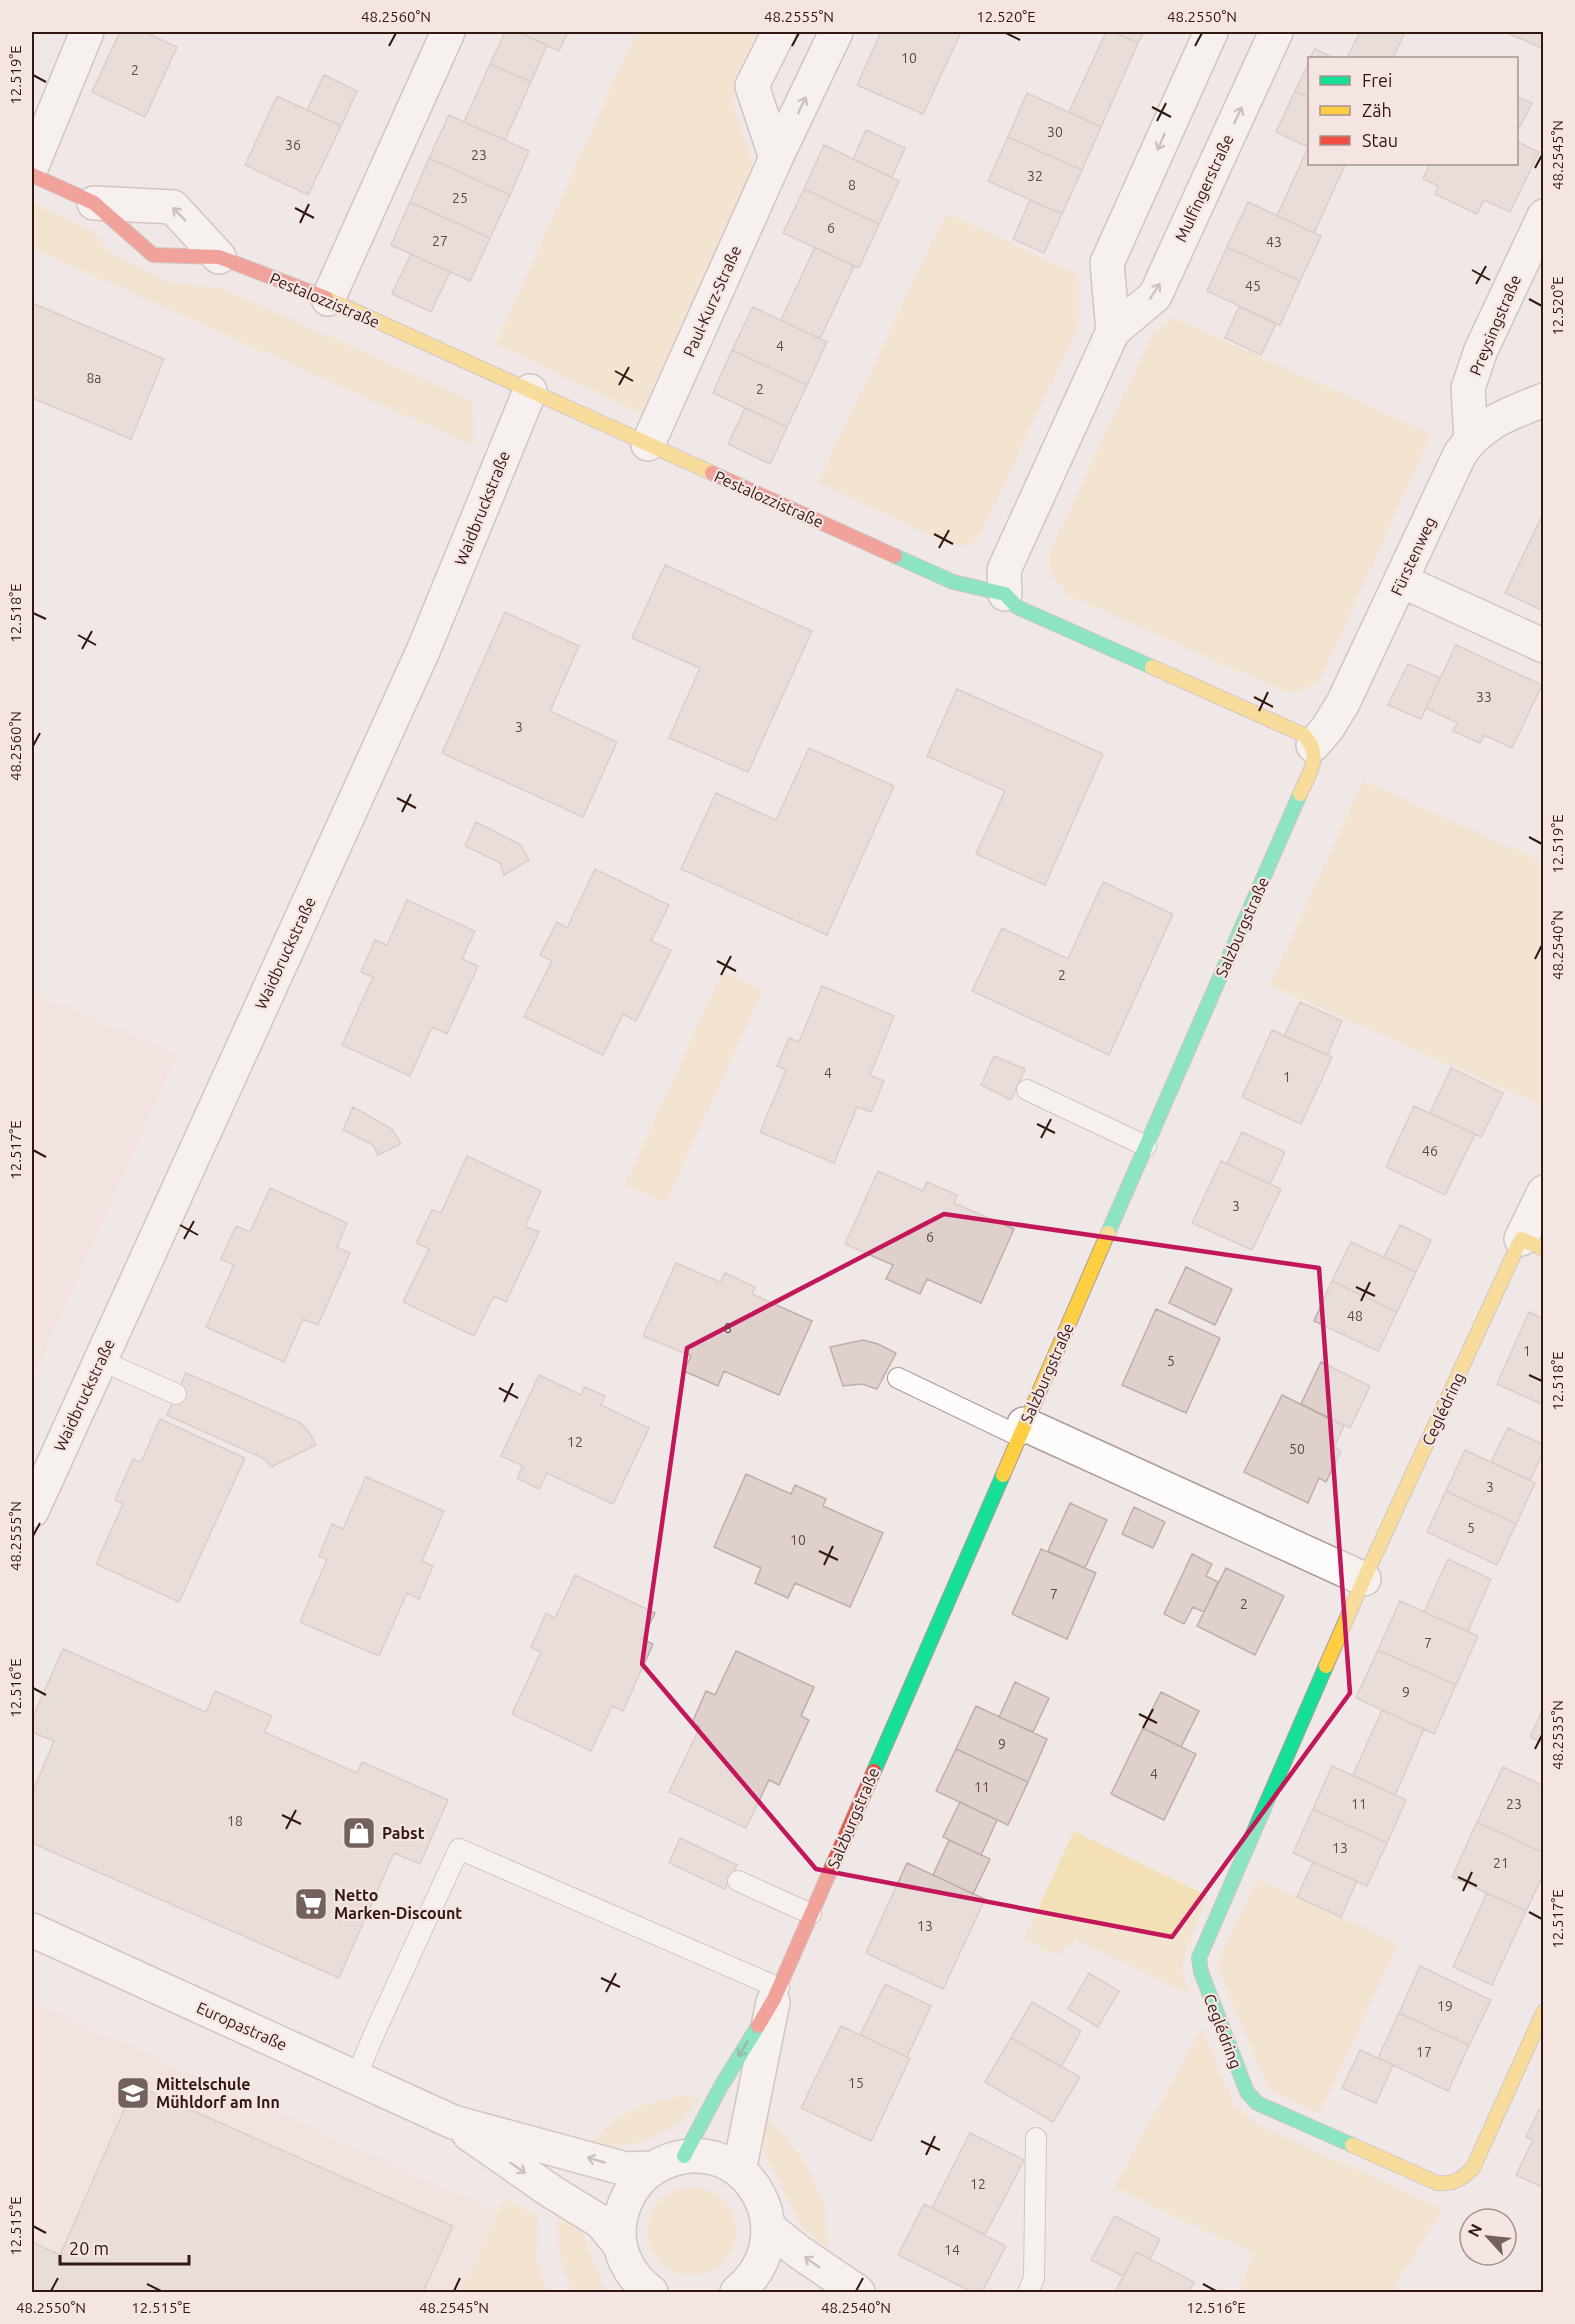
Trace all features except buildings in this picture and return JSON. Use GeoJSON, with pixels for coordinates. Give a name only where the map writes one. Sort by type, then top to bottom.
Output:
{"type":"FeatureCollection","features":[{"type":"Feature","properties":{"kind":"street"},"geometry":{"type":"LineString","coordinates":[[32,166],[87,32]]}},
{"type":"Feature","properties":{"kind":"street"},"geometry":{"type":"LineString","coordinates":[[327,299],[448,32]]}},
{"type":"Feature","properties":{"kind":"street"},"geometry":{"type":"LineString","coordinates":[[776,158],[752,87],[779,32]]}},
{"type":"Feature","properties":{"kind":"street","name":"Paul-Kurz-Straße"},"geometry":{"type":"LineString","coordinates":[[648,444],[776,158],[836,32]]}},
{"type":"Feature","properties":{"kind":"street","name":"Mulfingerstraße"},"geometry":{"type":"LineString","coordinates":[[1113,331],[1107,263],[1211,32]]}},
{"type":"Feature","properties":{"kind":"street","name":"Mulfingerstraße"},"geometry":{"type":"LineString","coordinates":[[1005,594],[1004,570],[1113,331],[1155,296],[1276,32]]}},
{"type":"Feature","properties":{"kind":"street","name":"Pestalozzistraße"},"geometry":{"type":"LineString","coordinates":[[32,175],[94,203],[153,255],[219,257],[327,299],[953,582],[1005,594],[1017,607],[1304,735],[1313,745]]}},
{"type":"Feature","properties":{"kind":"street","name":"Pestalozzistraße"},"geometry":{"type":"LineString","coordinates":[[94,203],[173,207],[219,257]]}},
{"type":"Feature","properties":{"kind":"street","name":"Preysingstraße"},"geometry":{"type":"LineString","coordinates":[[1471,439],[1468,388],[1480,350],[1544,216]]}},
{"type":"Feature","properties":{"kind":"street","name":"Waidbruckstraße"},"geometry":{"type":"LineString","coordinates":[[32,1510],[38,1477],[100,1360],[423,651],[530,391]]}},
{"type":"Feature","properties":{"kind":"street","name":"Fürstenweg"},"geometry":{"type":"LineString","coordinates":[[1313,745],[1327,729],[1342,703],[1402,581],[1460,454],[1471,439],[1506,415],[1544,400]]}},
{"type":"Feature","properties":{"kind":"street"},"geometry":{"type":"LineString","coordinates":[[1402,581],[1544,646]]}},
{"type":"Feature","properties":{"kind":"street","name":"Salzburgstraße"},"geometry":{"type":"LineString","coordinates":[[684,2156],[720,2088],[776,1994],[812,1914],[1315,759],[1313,745]]}},
{"type":"Feature","properties":{"kind":"street","name":"Ceglédring"},"geometry":{"type":"LineString","coordinates":[[1544,1192],[1532,1244],[1364,1579],[1199,1958],[1201,1972],[1247,2092],[1257,2103],[1437,2184],[1448,2185],[1460,2181],[1473,2168],[1544,2011]]}},
{"type":"Feature","properties":{"kind":"street"},"geometry":{"type":"LineString","coordinates":[[1022,1430],[1364,1579]]}},
{"type":"Feature","properties":{"kind":"street","name":"Europastraße"},"geometry":{"type":"LineString","coordinates":[[32,1930],[453,2122],[626,2169],[653,2168]]}},
{"type":"Feature","properties":{"kind":"street","name":"Salzburgstraße"},"geometry":{"type":"LineString","coordinates":[[739,2171],[776,1994]]}},
{"type":"Feature","properties":{"kind":"street","name":"Europastraße"},"geometry":{"type":"LineString","coordinates":[[453,2122],[552,2192],[601,2222],[619,2244]]}},
{"type":"Feature","properties":{"kind":"street"},"geometry":{"type":"LineString","coordinates":[[639,2288],[625,2262],[619,2244],[622,2209],[629,2193],[640,2179],[653,2168],[684,2156],[703,2157],[723,2162],[739,2171],[760,2196],[769,2228],[767,2246],[762,2264],[740,2292]]}},
{"type":"Feature","properties":{"kind":"street"},"geometry":{"type":"LineString","coordinates":[[769,2228],[799,2252],[858,2292]]}},
{"type":"Feature","properties":{"kind":"lane"},"geometry":{"type":"LineString","coordinates":[[1027,1090],[1146,1146]]}},
{"type":"Feature","properties":{"kind":"lane"},"geometry":{"type":"LineString","coordinates":[[100,1360],[176,1394]]}},
{"type":"Feature","properties":{"kind":"lane"},"geometry":{"type":"LineString","coordinates":[[898,1378],[1022,1430]]}},
{"type":"Feature","properties":{"kind":"lane"},"geometry":{"type":"LineString","coordinates":[[356,2077],[459,1849],[776,1994]]}},
{"type":"Feature","properties":{"kind":"lane"},"geometry":{"type":"LineString","coordinates":[[738,1881],[812,1914]]}},
{"type":"Feature","properties":{"kind":"lane"},"geometry":{"type":"LineString","coordinates":[[1028,2292],[1034,2278],[1036,2138]]}},
{"type":"Feature","properties":{"kind":"highlighted area"},"geometry":{"type":"Polygon","coordinates":[[[944,1214],[1319,1268],[1350,1693],[1172,1937],[816,1869],[642,1664],[687,1348],[944,1214]]]}},
{"type":"Feature","properties":{"kind":"shaded area"},"geometry":{"type":"Polygon","coordinates":[[[636,32],[762,32],[732,99],[753,167],[643,414],[496,344],[636,32]]]}},
{"type":"Feature","properties":{"kind":"shaded area"},"geometry":{"type":"Polygon","coordinates":[[[32,203],[90,229],[110,252],[172,283],[221,288],[473,401],[474,446],[32,248],[32,203]]]}},
{"type":"Feature","properties":{"kind":"shaded area"},"geometry":{"type":"Polygon","coordinates":[[[946,213],[1079,275],[1079,324],[978,540],[966,546],[952,545],[818,483],[946,213]]]}},
{"type":"Feature","properties":{"kind":"shaded area"},"geometry":{"type":"Polygon","coordinates":[[[1174,318],[1431,434],[1320,681],[1297,692],[1281,690],[1068,595],[1050,572],[1050,552],[1153,333],[1174,318]]]}},
{"type":"Feature","properties":{"kind":"shaded area"},"geometry":{"type":"Polygon","coordinates":[[[1363,781],[1543,862],[1543,1106],[1270,985],[1363,781]]]}},
{"type":"Feature","properties":{"kind":"shaded area"},"geometry":{"type":"Polygon","coordinates":[[[723,971],[763,990],[665,1203],[625,1185],[723,971]]]}},
{"type":"Feature","properties":{"kind":"shaded area"},"geometry":{"type":"Polygon","coordinates":[[[32,992],[177,1054],[32,1380],[32,992]]]}},
{"type":"Feature","properties":{"kind":"shaded area"},"geometry":{"type":"Polygon","coordinates":[[[1074,1831],[1208,1896],[1186,1951],[1182,1969],[1189,1994],[1076,1940],[1056,1956],[1024,1939],[1074,1831]]]}},
{"type":"Feature","properties":{"kind":"shaded area"},"geometry":{"type":"Polygon","coordinates":[[[1258,1880],[1398,1943],[1320,2114],[1274,2092],[1266,2082],[1219,1971],[1220,1958],[1258,1880]]]}},
{"type":"Feature","properties":{"kind":"shaded area","name":"Mittelschule Mühldorf am Inn"},"geometry":{"type":"Polygon","coordinates":[[[32,2002],[497,2212],[461,2292],[32,2292],[32,2002]]]}},
{"type":"Feature","properties":{"kind":"shaded area"},"geometry":{"type":"Polygon","coordinates":[[[1202,2028],[1234,2105],[1259,2125],[1443,2209],[1391,2292],[1238,2292],[1254,2254],[1114,2187],[1202,2028]]]}},
{"type":"Feature","properties":{"kind":"shaded area"},"geometry":{"type":"Polygon","coordinates":[[[679,2096],[700,2098],[679,2122],[646,2140],[612,2148],[590,2143],[618,2118],[652,2102],[679,2096]]]}},
{"type":"Feature","properties":{"kind":"shaded area"},"geometry":{"type":"Polygon","coordinates":[[[766,2119],[784,2135],[806,2163],[826,2209],[827,2248],[801,2226],[763,2150],[766,2119]]]}},
{"type":"Feature","properties":{"kind":"shaded area"},"geometry":{"type":"Polygon","coordinates":[[[683,2187],[701,2187],[717,2194],[729,2206],[736,2222],[736,2240],[729,2256],[717,2268],[701,2275],[683,2275],[667,2268],[655,2256],[648,2240],[648,2222],[655,2206],[667,2194],[683,2187]]]}},
{"type":"Feature","properties":{"kind":"shaded area"},"geometry":{"type":"Polygon","coordinates":[[[504,2199],[538,2216],[537,2260],[546,2292],[461,2292],[504,2199]]]}},
{"type":"Feature","properties":{"kind":"shaded area"},"geometry":{"type":"Polygon","coordinates":[[[559,2211],[581,2227],[605,2292],[573,2292],[564,2271],[560,2253],[559,2211]]]}},
{"type":"Feature","properties":{"kind":"traffic: fast"},"geometry":{"type":"LineString","coordinates":[[895,556],[953,582],[1005,594],[1017,607],[1152,667]]}},
{"type":"Feature","properties":{"kind":"traffic: fast"},"geometry":{"type":"LineString","coordinates":[[1108,1233],[1300,794]]}},
{"type":"Feature","properties":{"kind":"traffic: fast"},"geometry":{"type":"LineString","coordinates":[[874,1771],[1003,1475]]}},
{"type":"Feature","properties":{"kind":"traffic: fast"},"geometry":{"type":"LineString","coordinates":[[1326,1666],[1199,1958],[1201,1972],[1247,2092],[1257,2103],[1352,2145]]}},
{"type":"Feature","properties":{"kind":"traffic: fast"},"geometry":{"type":"LineString","coordinates":[[684,2156],[720,2088],[758,2026]]}},
{"type":"Feature","properties":{"kind":"traffic: slow"},"geometry":{"type":"LineString","coordinates":[[326,298],[712,473]]}},
{"type":"Feature","properties":{"kind":"traffic: slow"},"geometry":{"type":"LineString","coordinates":[[1152,667],[1304,735],[1310,743],[1314,757],[1311,771],[1300,794]]}},
{"type":"Feature","properties":{"kind":"traffic: slow"},"geometry":{"type":"LineString","coordinates":[[1003,1475],[1108,1233]]}},
{"type":"Feature","properties":{"kind":"traffic: slow"},"geometry":{"type":"LineString","coordinates":[[1326,1666],[1521,1239],[1544,1249]]}},
{"type":"Feature","properties":{"kind":"traffic: slow"},"geometry":{"type":"LineString","coordinates":[[1352,2145],[1437,2183],[1453,2182],[1461,2178],[1473,2168],[1544,2011]]}},
{"type":"Feature","properties":{"kind":"traffic: jam"},"geometry":{"type":"LineString","coordinates":[[32,175],[94,203],[153,255],[219,257],[326,298]]}},
{"type":"Feature","properties":{"kind":"traffic: jam"},"geometry":{"type":"LineString","coordinates":[[712,473],[895,556]]}},
{"type":"Feature","properties":{"kind":"traffic: jam"},"geometry":{"type":"LineString","coordinates":[[758,2026],[774,1999],[874,1771]]}},
{"type":"Feature","properties":{"kind":"place","name":"Pabst"},"geometry":{"type":"Point","coordinates":[359,1833]}},
{"type":"Feature","properties":{"kind":"place","name":"Netto Marken-Discount"},"geometry":{"type":"Point","coordinates":[311,1904]}},
{"type":"Feature","properties":{"kind":"place","name":"Mittelschule Mühldorf am Inn"},"geometry":{"type":"Point","coordinates":[133,2093]}}]}
